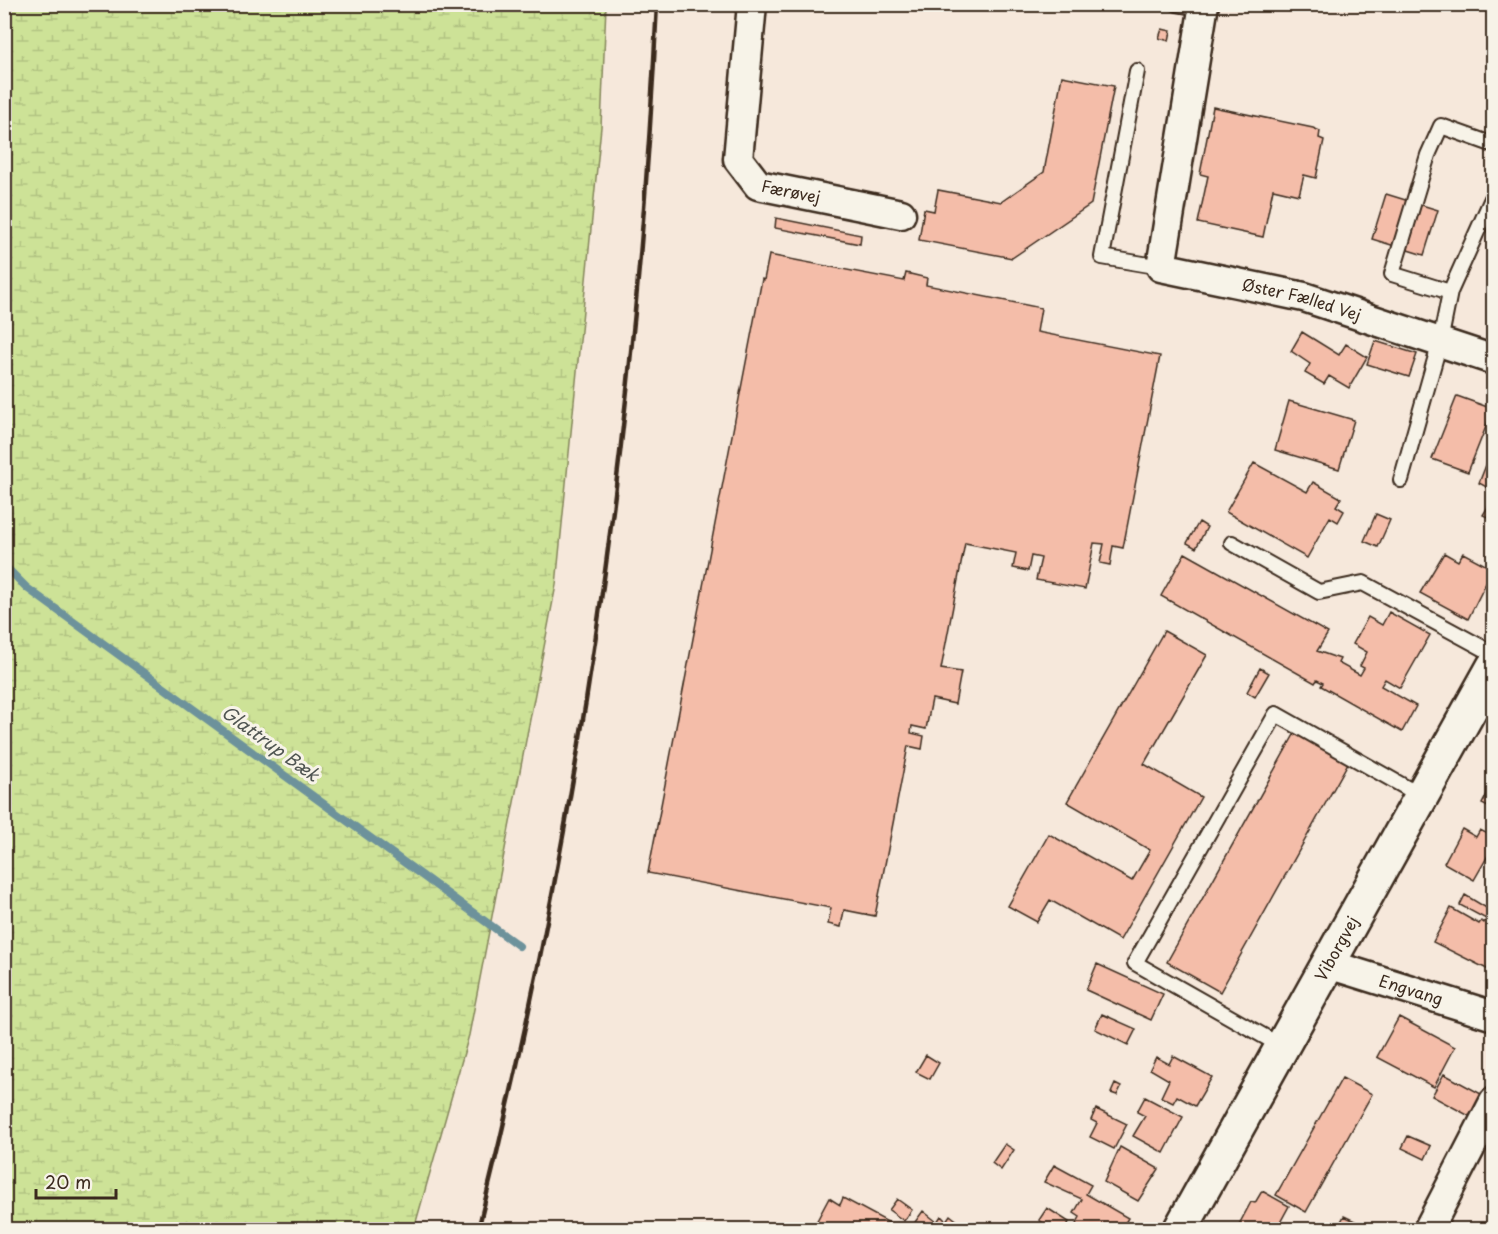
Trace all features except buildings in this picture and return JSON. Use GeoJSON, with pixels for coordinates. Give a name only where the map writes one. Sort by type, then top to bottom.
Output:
{"type":"FeatureCollection","features":[{"type":"Feature","properties":{"kind":"street","name":"Færøvej"},"geometry":{"type":"LineString","coordinates":[[752,4],[738,159],[759,185],[901,214]]}},
{"type":"Feature","properties":{"kind":"street"},"geometry":{"type":"LineString","coordinates":[[1161,267],[1196,46],[1195,6]]}},
{"type":"Feature","properties":{"kind":"street","name":"Øster Fælled Vej"},"geometry":{"type":"LineString","coordinates":[[1161,267],[1304,297],[1494,360]]}},
{"type":"Feature","properties":{"kind":"street","name":"Viborgvej"},"geometry":{"type":"LineString","coordinates":[[1180,1230],[1494,666]]}},
{"type":"Feature","properties":{"kind":"street","name":"Engvang"},"geometry":{"type":"LineString","coordinates":[[1328,964],[1494,1016]]}},
{"type":"Feature","properties":{"kind":"street"},"geometry":{"type":"LineString","coordinates":[[1428,1230],[1494,1102]]}},
{"type":"Feature","properties":{"kind":"lane","name":"Øster Fælled Vej"},"geometry":{"type":"LineString","coordinates":[[1137,71],[1102,257],[1161,267]]}},
{"type":"Feature","properties":{"kind":"lane"},"geometry":{"type":"LineString","coordinates":[[1450,292],[1392,274],[1428,155],[1441,126],[1494,145]]}},
{"type":"Feature","properties":{"kind":"lane"},"geometry":{"type":"LineString","coordinates":[[1401,480],[1440,342],[1450,292],[1494,194]]}},
{"type":"Feature","properties":{"kind":"lane"},"geometry":{"type":"LineString","coordinates":[[1232,543],[1319,592],[1363,583],[1494,654]]}},
{"type":"Feature","properties":{"kind":"lane"},"geometry":{"type":"LineString","coordinates":[[1281,1046],[1135,963],[1276,714],[1421,796]]}},
{"type":"Feature","properties":{"kind":"green space"},"geometry":{"type":"Polygon","coordinates":[[[5,4],[606,5],[601,127],[556,585],[469,1035],[414,1229],[5,1229],[5,4]]]}},
{"type":"Feature","properties":{"kind":"waterway","name":"Glattrup Bæk"},"geometry":{"type":"LineString","coordinates":[[4,565],[27,588],[519,946]]}},
{"type":"Feature","properties":{"kind":"railway"},"geometry":{"type":"LineString","coordinates":[[478,1230],[514,1079],[546,927],[574,775],[598,622],[635,313],[648,159],[657,4]]}}]}
